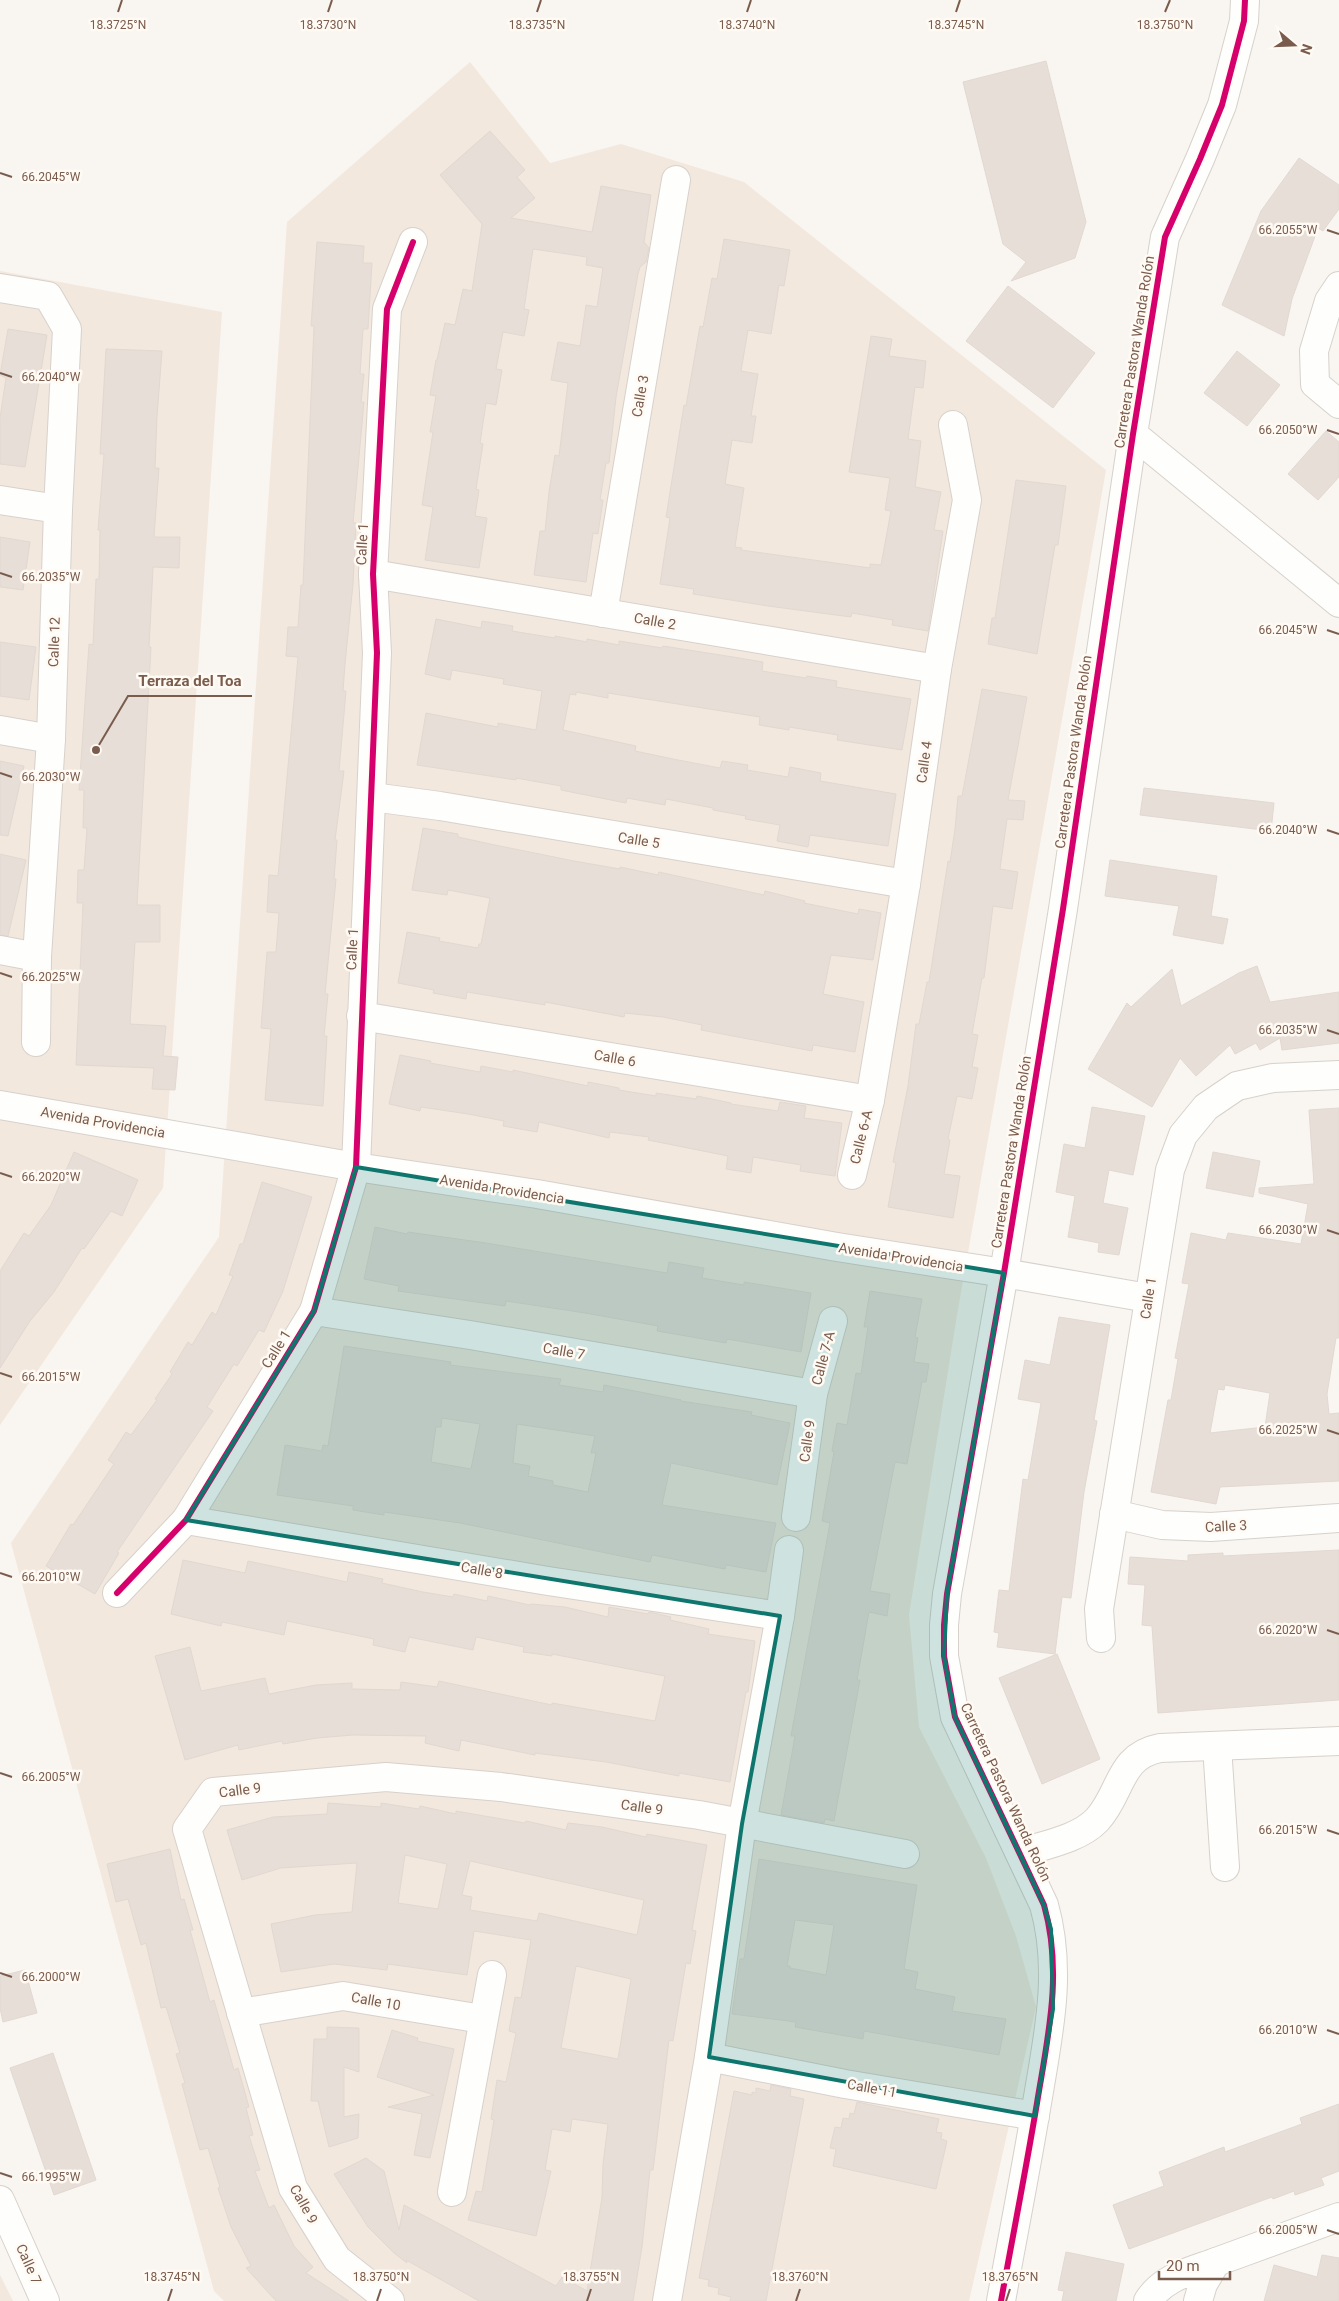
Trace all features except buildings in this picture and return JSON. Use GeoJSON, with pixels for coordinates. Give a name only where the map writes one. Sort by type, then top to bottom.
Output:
{"type":"FeatureCollection","features":[{"type":"Feature","properties":{"kind":"street","name":"Carretera Pastora Wanda Rolón"},"geometry":{"type":"LineString","coordinates":[[1001,2301],[1035,2116],[1052,2009],[1054,1956],[1051,1929],[1044,1905],[955,1717],[944,1656],[947,1594],[1004,1273],[1062,919],[1133,434],[1165,237],[1222,105],[1245,10]]}},
{"type":"Feature","properties":{"kind":"street","name":"Calle 3"},"geometry":{"type":"LineString","coordinates":[[603,613],[676,180]]}},
{"type":"Feature","properties":{"kind":"street","name":"Calle 1"},"geometry":{"type":"LineString","coordinates":[[117,1593],[186,1520],[314,1311],[356,1167],[377,653],[373,574],[387,308],[412,242]]}},
{"type":"Feature","properties":{"kind":"street"},"geometry":{"type":"LineString","coordinates":[[1339,286],[1329,301],[1314,351],[1316,384],[1339,404]]}},
{"type":"Feature","properties":{"kind":"street","name":"Calle 12"},"geometry":{"type":"LineString","coordinates":[[0,288],[48,296],[67,329],[58,509],[51,739],[37,957],[36,1042]]}},
{"type":"Feature","properties":{"kind":"street","name":"Calle 4"},"geometry":{"type":"LineString","coordinates":[[870,1100],[906,884],[937,669],[967,500],[953,425]]}},
{"type":"Feature","properties":{"kind":"street"},"geometry":{"type":"LineString","coordinates":[[1133,434],[1339,603]]}},
{"type":"Feature","properties":{"kind":"street"},"geometry":{"type":"LineString","coordinates":[[0,500],[58,509]]}},
{"type":"Feature","properties":{"kind":"street","name":"Calle 2"},"geometry":{"type":"LineString","coordinates":[[373,574],[937,669]]}},
{"type":"Feature","properties":{"kind":"street"},"geometry":{"type":"LineString","coordinates":[[0,730],[51,739]]}},
{"type":"Feature","properties":{"kind":"street","name":"Calle 5"},"geometry":{"type":"LineString","coordinates":[[372,798],[440,806],[906,884]]}},
{"type":"Feature","properties":{"kind":"street"},"geometry":{"type":"LineString","coordinates":[[0,950],[37,957]]}},
{"type":"Feature","properties":{"kind":"street","name":"Calle 6"},"geometry":{"type":"LineString","coordinates":[[361,1016],[870,1100]]}},
{"type":"Feature","properties":{"kind":"street","name":"Calle 1"},"geometry":{"type":"LineString","coordinates":[[1101,1638],[1099,1609],[1148,1298],[1170,1170],[1183,1135],[1206,1107],[1237,1086],[1273,1078],[1339,1075]]}},
{"type":"Feature","properties":{"kind":"street","name":"Calle 6-A"},"geometry":{"type":"LineString","coordinates":[[852,1175],[870,1100]]}},
{"type":"Feature","properties":{"kind":"street","name":"Avenida Providencia"},"geometry":{"type":"LineString","coordinates":[[0,1105],[356,1167],[537,1194],[827,1245],[1148,1298]]}},
{"type":"Feature","properties":{"kind":"street","name":"Calle 7"},"geometry":{"type":"LineString","coordinates":[[314,1311],[470,1334],[814,1394]]}},
{"type":"Feature","properties":{"kind":"street","name":"Calle 7-A"},"geometry":{"type":"LineString","coordinates":[[814,1394],[833,1321]]}},
{"type":"Feature","properties":{"kind":"street","name":"Calle 9"},"geometry":{"type":"LineString","coordinates":[[796,1517],[814,1394]]}},
{"type":"Feature","properties":{"kind":"street","name":"Calle 3"},"geometry":{"type":"LineString","coordinates":[[1114,1514],[1162,1525],[1211,1527],[1339,1518]]}},
{"type":"Feature","properties":{"kind":"street","name":"Calle 8"},"geometry":{"type":"LineString","coordinates":[[186,1520],[548,1581],[780,1616]]}},
{"type":"Feature","properties":{"kind":"street"},"geometry":{"type":"LineString","coordinates":[[667,2301],[709,2057],[742,1824],[780,1616],[789,1550]]}},
{"type":"Feature","properties":{"kind":"street"},"geometry":{"type":"LineString","coordinates":[[1020,1853],[1085,1830],[1098,1819],[1130,1764],[1139,1754],[1160,1748],[1339,1741]]}},
{"type":"Feature","properties":{"kind":"street"},"geometry":{"type":"LineString","coordinates":[[1217,1746],[1225,1867]]}},
{"type":"Feature","properties":{"kind":"street","name":"Calle 9"},"geometry":{"type":"LineString","coordinates":[[390,2301],[337,2259],[293,2188],[187,1829],[213,1792],[386,1776],[501,1787],[699,1815],[905,1854]]}},
{"type":"Feature","properties":{"kind":"street"},"geometry":{"type":"LineString","coordinates":[[452,2192],[482,2019],[492,1975]]}},
{"type":"Feature","properties":{"kind":"street","name":"Calle 10"},"geometry":{"type":"LineString","coordinates":[[241,2013],[342,1996],[482,2019]]}},
{"type":"Feature","properties":{"kind":"street","name":"Calle 11"},"geometry":{"type":"LineString","coordinates":[[709,2057],[845,2084],[1035,2116]]}},
{"type":"Feature","properties":{"kind":"street","name":"Calle 7"},"geometry":{"type":"LineString","coordinates":[[0,2200],[45,2301]]}},
{"type":"Feature","properties":{"kind":"street"},"geometry":{"type":"LineString","coordinates":[[1148,2301],[1155,2290],[1166,2281],[1339,2217]]}},
{"type":"Feature","properties":{"kind":"street"},"geometry":{"type":"LineString","coordinates":[[1198,2301],[1203,2284],[1216,2262]]}},
{"type":"Feature","properties":{"kind":"highlighted area"},"geometry":{"type":"Polygon","coordinates":[[[356,1167],[1004,1273],[947,1594],[944,1656],[955,1717],[1044,1905],[1051,1929],[1053,2009],[1035,2116],[709,2057],[742,1824],[780,1616],[186,1520],[314,1311],[356,1167]]]}},
{"type":"Feature","properties":{"kind":"shaded area"},"geometry":{"type":"Polygon","coordinates":[[[470,62],[550,163],[621,144],[744,182],[1106,470],[957,1315],[909,1615],[919,1727],[986,1858],[1016,1936],[1036,2007],[969,2301],[224,2301],[214,2291],[11,1543],[219,1237],[287,222],[470,62]]]}},
{"type":"Feature","properties":{"kind":"shaded area"},"geometry":{"type":"Polygon","coordinates":[[[0,271],[222,312],[163,1188],[0,1425],[0,271]]]}},
{"type":"Feature","properties":{"kind":"shaded area"},"geometry":{"type":"Polygon","coordinates":[[[0,2275],[13,2301],[0,2301],[0,2275]]]}},
{"type":"Feature","properties":{"kind":"cycle path"},"geometry":{"type":"LineString","coordinates":[[1001,2301],[1049,2029],[1052,2004],[1052,1955],[1050,1930],[1044,1905],[955,1717],[944,1656],[947,1594],[1004,1273],[1063,909],[1133,434],[1165,237],[1222,105],[1244,21],[1245,0]]}},
{"type":"Feature","properties":{"kind":"cycle path"},"geometry":{"type":"LineString","coordinates":[[117,1593],[186,1520],[314,1311],[356,1167],[377,653],[373,574],[387,309],[413,242]]}},
{"type":"Feature","properties":{"kind":"place","name":"Terraza del Toa"},"geometry":{"type":"Point","coordinates":[96,750]}}]}
